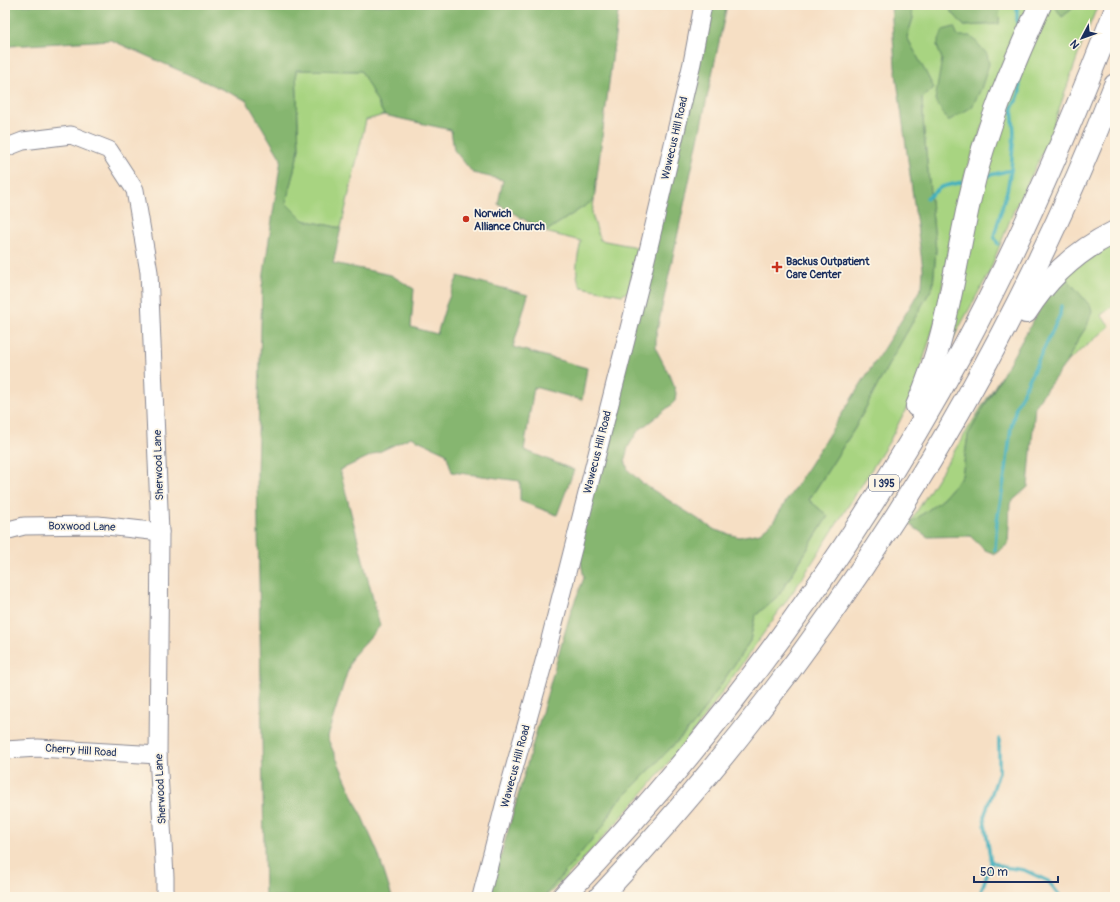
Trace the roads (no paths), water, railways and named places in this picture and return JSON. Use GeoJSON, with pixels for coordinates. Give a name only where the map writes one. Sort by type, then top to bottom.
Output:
{"type":"FeatureCollection","features":[{"type":"Feature","properties":{"kind":"highway"},"geometry":{"type":"LineString","coordinates":[[882,488],[889,463],[917,407],[935,361],[946,318],[970,199],[982,153],[1003,87],[1040,5]]}},
{"type":"Feature","properties":{"kind":"highway","name":"I 395"},"geometry":{"type":"LineString","coordinates":[[562,897],[651,800],[732,700],[816,587],[882,488],[951,370],[1014,249],[1066,135],[1115,11]]}},
{"type":"Feature","properties":{"kind":"highway","name":"I 395"},"geometry":{"type":"LineString","coordinates":[[600,897],[721,760],[830,616],[874,551],[954,421],[999,340],[1032,275],[1072,188],[1093,141],[1115,85]]}},
{"type":"Feature","properties":{"kind":"highway"},"geometry":{"type":"LineString","coordinates":[[999,340],[1017,323],[1042,288],[1059,271],[1083,251],[1115,232]]}},
{"type":"Feature","properties":{"kind":"street","name":"Wawecus Hill Road"},"geometry":{"type":"LineString","coordinates":[[481,897],[507,794],[547,650],[640,285],[692,63],[703,5]]}},
{"type":"Feature","properties":{"kind":"street","name":"Sherwood Lane"},"geometry":{"type":"LineString","coordinates":[[5,148],[23,141],[71,135],[109,150],[135,190],[149,272],[160,532],[158,755],[165,897]]}},
{"type":"Feature","properties":{"kind":"street","name":"Boxwood Lane"},"geometry":{"type":"LineString","coordinates":[[5,531],[24,526],[98,525],[160,532]]}},
{"type":"Feature","properties":{"kind":"street","name":"Cherry Hill Road"},"geometry":{"type":"LineString","coordinates":[[5,750],[38,748],[158,755]]}},
{"type":"Feature","properties":{"kind":"waterway"},"geometry":{"type":"LineString","coordinates":[[1017,5],[1017,23]]}},
{"type":"Feature","properties":{"kind":"waterway"},"geometry":{"type":"LineString","coordinates":[[998,244],[994,236],[1007,191],[1011,170],[1014,132],[1012,107],[1017,100],[1020,91],[1019,76]]}},
{"type":"Feature","properties":{"kind":"waterway"},"geometry":{"type":"LineString","coordinates":[[986,176],[1011,170]]}},
{"type":"Feature","properties":{"kind":"waterway"},"geometry":{"type":"LineString","coordinates":[[927,198],[941,187],[962,182]]}},
{"type":"Feature","properties":{"kind":"waterway"},"geometry":{"type":"LineString","coordinates":[[995,550],[997,521],[1011,428],[1016,407],[1060,315],[1061,306]]}},
{"type":"Feature","properties":{"kind":"waterway"},"geometry":{"type":"LineString","coordinates":[[979,897],[991,863],[984,817],[999,772],[999,739]]}},
{"type":"Feature","properties":{"kind":"waterway"},"geometry":{"type":"LineString","coordinates":[[991,861],[1003,867],[1024,870],[1048,881],[1061,897]]}},
{"type":"Feature","properties":{"kind":"place","name":"Norwich Alliance Church"},"geometry":{"type":"Point","coordinates":[466,219]}},
{"type":"Feature","properties":{"kind":"place","name":"Backus Outpatient Care Center"},"geometry":{"type":"Point","coordinates":[777,267]}}]}
